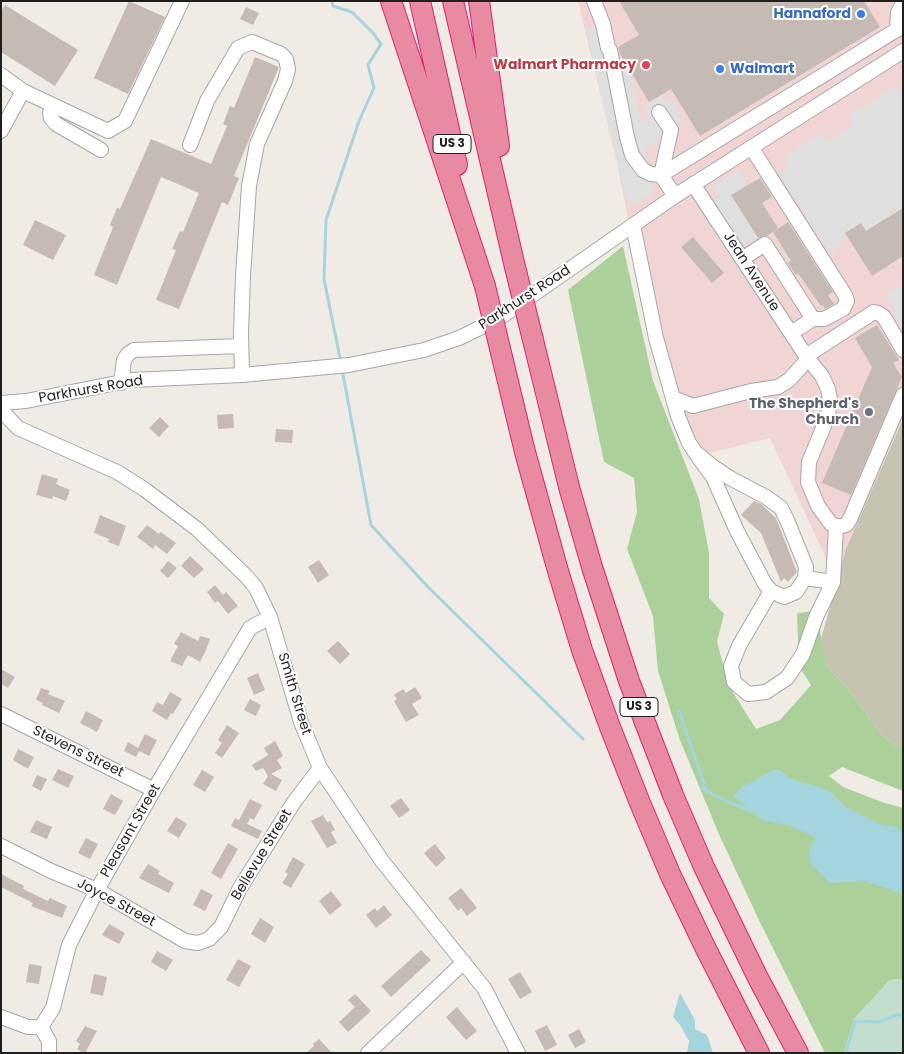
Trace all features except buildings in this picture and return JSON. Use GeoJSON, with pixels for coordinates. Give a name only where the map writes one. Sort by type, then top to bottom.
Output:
{"type":"FeatureCollection","features":[{"type":"Feature","properties":{"kind":"highway"},"geometry":{"type":"LineString","coordinates":[[391,1],[485,286]]}},
{"type":"Feature","properties":{"kind":"highway","name":"US 3"},"geometry":{"type":"LineString","coordinates":[[420,1],[525,452],[582,650],[607,719],[670,874],[759,1053]]}},
{"type":"Feature","properties":{"kind":"highway","name":"US 3"},"geometry":{"type":"LineString","coordinates":[[453,1],[515,267],[580,527],[616,642],[673,795],[715,890],[798,1053]]}},
{"type":"Feature","properties":{"kind":"highway"},"geometry":{"type":"LineString","coordinates":[[479,1],[515,267]]}},
{"type":"Feature","properties":{"kind":"street"},"geometry":{"type":"LineString","coordinates":[[1,75],[23,91],[108,131],[125,121],[182,1]]}},
{"type":"Feature","properties":{"kind":"street"},"geometry":{"type":"LineString","coordinates":[[594,1],[610,50],[632,155],[643,170],[651,174],[661,175],[896,31]]}},
{"type":"Feature","properties":{"kind":"street"},"geometry":{"type":"LineString","coordinates":[[901,53],[896,31],[898,13],[903,3]]}},
{"type":"Feature","properties":{"kind":"street"},"geometry":{"type":"LineString","coordinates":[[190,145],[207,101],[238,48],[252,42],[281,54],[286,59],[288,69],[285,80],[257,144],[249,186],[243,276],[242,375]]}},
{"type":"Feature","properties":{"kind":"street","name":"Parkhurst Road"},"geometry":{"type":"LineString","coordinates":[[1,403],[26,401],[132,380],[242,375],[348,365],[424,350],[448,342],[498,319],[674,196],[901,53]]}},
{"type":"Feature","properties":{"kind":"street"},"geometry":{"type":"LineString","coordinates":[[1,131],[23,91]]}},
{"type":"Feature","properties":{"kind":"street"},"geometry":{"type":"LineString","coordinates":[[53,105],[50,112],[51,118],[56,124],[101,150]]}},
{"type":"Feature","properties":{"kind":"street"},"geometry":{"type":"LineString","coordinates":[[659,112],[671,130],[661,175],[674,196]]}},
{"type":"Feature","properties":{"kind":"street"},"geometry":{"type":"LineString","coordinates":[[751,147],[845,295],[847,302],[843,309],[824,319],[813,319],[791,333]]}},
{"type":"Feature","properties":{"kind":"street","name":"Jean Avenue"},"geometry":{"type":"LineString","coordinates":[[693,184],[807,358],[822,376],[828,389],[830,399],[828,416],[808,462],[808,482],[822,513],[831,524],[836,526]]}},
{"type":"Feature","properties":{"kind":"street"},"geometry":{"type":"LineString","coordinates":[[633,225],[652,322],[672,398],[684,431],[695,452],[713,477],[765,584],[771,591],[784,597],[796,592],[806,573],[804,562],[781,508],[766,496],[718,470],[695,452]]}},
{"type":"Feature","properties":{"kind":"street"},"geometry":{"type":"LineString","coordinates":[[742,259],[765,244],[813,319]]}},
{"type":"Feature","properties":{"kind":"street"},"geometry":{"type":"LineString","coordinates":[[672,398],[693,406],[751,391],[778,387],[789,380],[807,358],[874,312],[884,317],[903,350]]}},
{"type":"Feature","properties":{"kind":"street"},"geometry":{"type":"LineString","coordinates":[[121,382],[124,360],[134,350],[241,346]]}},
{"type":"Feature","properties":{"kind":"street"},"geometry":{"type":"LineString","coordinates":[[771,591],[739,646],[730,666],[734,682],[748,694],[766,692],[787,678],[803,654],[816,617],[834,582],[836,526],[846,525],[850,519],[903,395]]}},
{"type":"Feature","properties":{"kind":"street","name":"Smith Street"},"geometry":{"type":"LineString","coordinates":[[1,410],[18,428],[117,472],[165,504],[197,529],[246,576],[264,602],[270,617],[301,722],[320,768],[382,861],[484,988],[518,1053]]}},
{"type":"Feature","properties":{"kind":"street"},"geometry":{"type":"LineString","coordinates":[[805,578],[834,582]]}},
{"type":"Feature","properties":{"kind":"street","name":"Pleasant Street"},"geometry":{"type":"LineString","coordinates":[[41,1027],[53,1008],[69,945],[97,890],[250,628],[270,617]]}},
{"type":"Feature","properties":{"kind":"street","name":"Stevens Street"},"geometry":{"type":"LineString","coordinates":[[1,714],[154,790]]}},
{"type":"Feature","properties":{"kind":"street","name":"Bellevue Street"},"geometry":{"type":"LineString","coordinates":[[205,940],[209,939],[221,927],[240,888],[294,802],[320,768]]}},
{"type":"Feature","properties":{"kind":"street","name":"Joyce Street"},"geometry":{"type":"LineString","coordinates":[[1,846],[51,871],[97,890],[185,941],[198,943],[205,940]]}},
{"type":"Feature","properties":{"kind":"street"},"geometry":{"type":"LineString","coordinates":[[368,1053],[464,962]]}},
{"type":"Feature","properties":{"kind":"street"},"geometry":{"type":"LineString","coordinates":[[1,1017],[28,1027],[41,1027],[49,1041],[49,1053]]}},
{"type":"Feature","properties":{"kind":"shaded area"},"geometry":{"type":"Polygon","coordinates":[[[578,1],[903,1],[903,419],[846,549],[839,579],[831,569],[770,438],[693,457],[633,244],[617,163],[578,1]]]}},
{"type":"Feature","properties":{"kind":"shaded area"},"geometry":{"type":"Polygon","coordinates":[[[598,26],[622,73],[631,71],[641,123],[648,118],[643,107],[662,95],[666,102],[671,99],[683,120],[657,142],[646,148],[653,193],[630,207],[617,163],[586,29],[598,26]]]}},
{"type":"Feature","properties":{"kind":"shaded area"},"geometry":{"type":"Polygon","coordinates":[[[896,86],[903,98],[903,208],[866,231],[861,223],[845,233],[838,249],[830,254],[779,173],[788,167],[783,158],[820,134],[826,142],[854,124],[849,116],[896,86]]]}},
{"type":"Feature","properties":{"kind":"shaded area"},"geometry":{"type":"Polygon","coordinates":[[[738,170],[748,185],[757,236],[743,245],[713,201],[720,196],[713,186],[738,170]]]}},
{"type":"Feature","properties":{"kind":"shaded area"},"geometry":{"type":"Polygon","coordinates":[[[903,285],[903,328],[885,295],[903,285]]]}},
{"type":"Feature","properties":{"kind":"shaded area"},"geometry":{"type":"Polygon","coordinates":[[[903,419],[903,751],[882,735],[850,692],[827,666],[821,639],[846,549],[903,419]]]}},
{"type":"Feature","properties":{"kind":"green space"},"geometry":{"type":"Polygon","coordinates":[[[623,246],[653,381],[699,499],[709,553],[709,598],[724,614],[717,642],[729,686],[756,729],[780,720],[811,685],[799,666],[797,613],[816,611],[827,666],[850,692],[882,735],[903,751],[903,791],[842,767],[829,776],[843,787],[903,808],[903,979],[890,980],[854,1019],[844,1053],[825,1053],[757,916],[718,832],[680,740],[658,671],[653,616],[627,549],[637,512],[634,478],[604,462],[568,290],[623,246]]]}},
{"type":"Feature","properties":{"kind":"green space"},"geometry":{"type":"Polygon","coordinates":[[[903,979],[903,1053],[844,1053],[854,1019],[890,980],[903,979]]]}},
{"type":"Feature","properties":{"kind":"water"},"geometry":{"type":"Polygon","coordinates":[[[773,770],[780,770],[789,778],[828,790],[846,807],[884,826],[893,826],[903,832],[903,894],[865,881],[830,883],[811,864],[809,852],[815,837],[791,826],[762,820],[733,796],[744,786],[773,770]]]}},
{"type":"Feature","properties":{"kind":"water"},"geometry":{"type":"Polygon","coordinates":[[[680,993],[695,1020],[695,1029],[707,1035],[713,1053],[687,1053],[689,1041],[673,1017],[680,993]]]}},
{"type":"Feature","properties":{"kind":"waterway"},"geometry":{"type":"LineString","coordinates":[[332,1],[333,6],[352,12],[381,44],[368,65],[374,88],[359,121],[326,220],[324,279],[341,363]]}},
{"type":"Feature","properties":{"kind":"waterway"},"geometry":{"type":"LineString","coordinates":[[342,369],[371,525],[428,587],[583,739]]}},
{"type":"Feature","properties":{"kind":"waterway"},"geometry":{"type":"LineString","coordinates":[[679,711],[706,790]]}},
{"type":"Feature","properties":{"kind":"waterway"},"geometry":{"type":"LineString","coordinates":[[701,788],[751,811]]}},
{"type":"Feature","properties":{"kind":"waterway"},"geometry":{"type":"LineString","coordinates":[[846,1053],[855,1021],[879,1022],[896,1015],[903,1016]]}},
{"type":"Feature","properties":{"kind":"place","name":"Hannaford"},"geometry":{"type":"Point","coordinates":[861,14]}},
{"type":"Feature","properties":{"kind":"place","name":"Walmart Pharmacy"},"geometry":{"type":"Point","coordinates":[646,65]}},
{"type":"Feature","properties":{"kind":"place","name":"Walmart"},"geometry":{"type":"Point","coordinates":[720,69]}},
{"type":"Feature","properties":{"kind":"place","name":"The Shepherd's Church"},"geometry":{"type":"Point","coordinates":[869,412]}}]}
